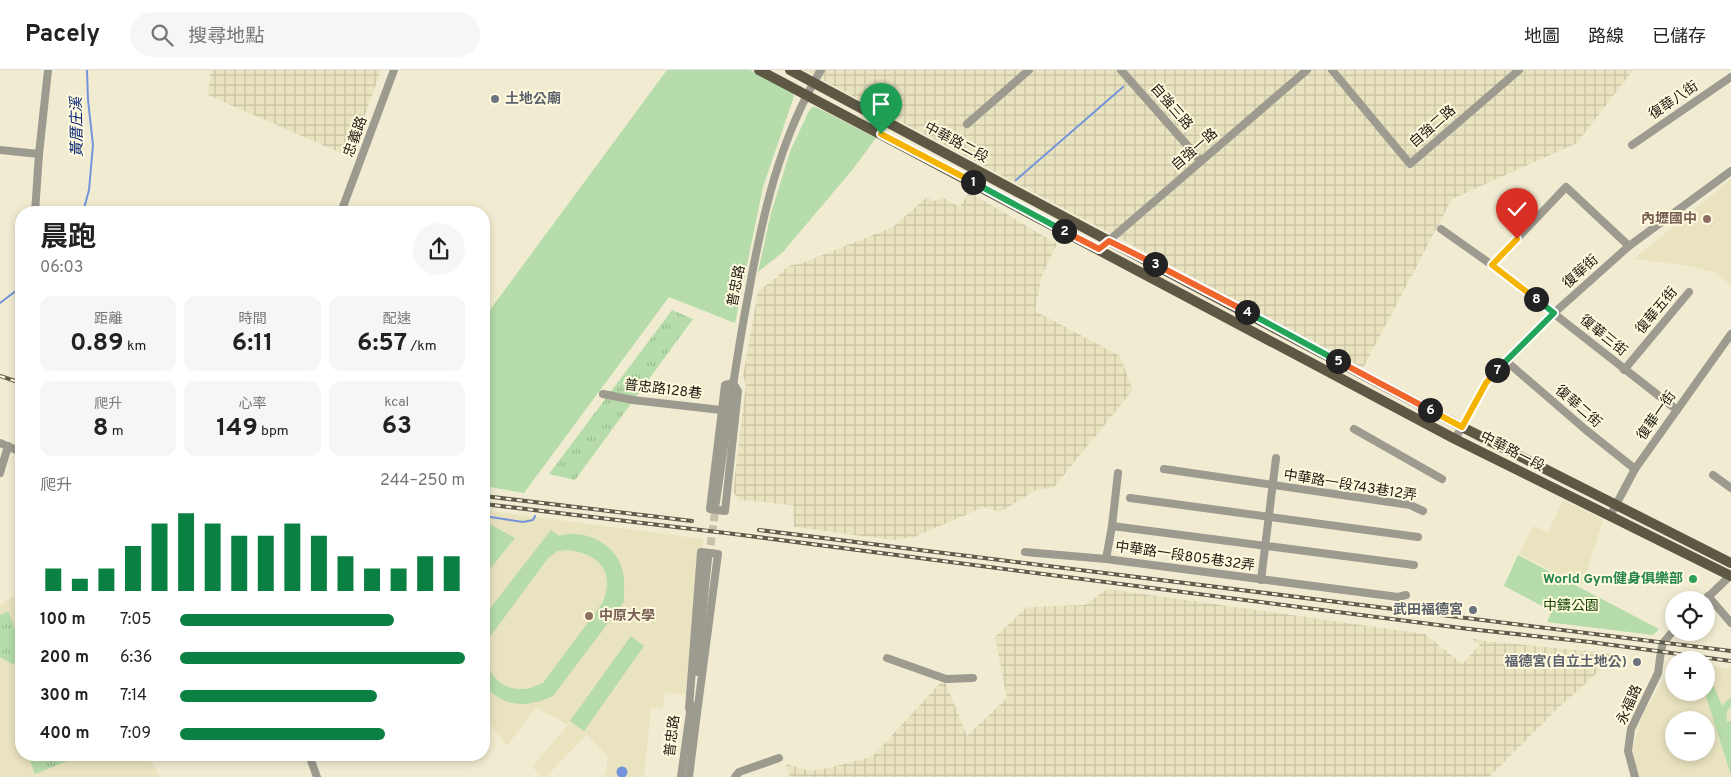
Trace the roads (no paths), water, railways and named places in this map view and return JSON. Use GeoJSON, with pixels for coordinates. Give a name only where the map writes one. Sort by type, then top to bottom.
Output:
{"type":"FeatureCollection","features":[{"type":"Feature","properties":{"kind":"main road","name":"中華路二段"},"geometry":{"type":"LineString","coordinates":[[759,70],[1099,249]]}},
{"type":"Feature","properties":{"kind":"main road","name":"中華路二段"},"geometry":{"type":"LineString","coordinates":[[790,70],[1109,241]]}},
{"type":"Feature","properties":{"kind":"main road","name":"中華路一段"},"geometry":{"type":"LineString","coordinates":[[1109,241],[1462,427],[1731,563]]}},
{"type":"Feature","properties":{"kind":"main road","name":"中華路一段"},"geometry":{"type":"LineString","coordinates":[[1099,249],[1455,439],[1731,575]]}},
{"type":"Feature","properties":{"kind":"street"},"geometry":{"type":"LineString","coordinates":[[35,206],[48,70]]}},
{"type":"Feature","properties":{"kind":"street","name":"忠義路"},"geometry":{"type":"LineString","coordinates":[[343,206],[394,70]]}},
{"type":"Feature","properties":{"kind":"street","name":"普忠路"},"geometry":{"type":"LineString","coordinates":[[716,502],[733,383],[763,216],[790,128],[821,70]]}},
{"type":"Feature","properties":{"kind":"street"},"geometry":{"type":"LineString","coordinates":[[967,124],[1029,70]]}},
{"type":"Feature","properties":{"kind":"street","name":"自強三路"},"geometry":{"type":"LineString","coordinates":[[1121,70],[1201,161]]}},
{"type":"Feature","properties":{"kind":"street","name":"自強一路"},"geometry":{"type":"LineString","coordinates":[[1099,249],[1307,70]]}},
{"type":"Feature","properties":{"kind":"street","name":"自強二路"},"geometry":{"type":"LineString","coordinates":[[1332,70],[1410,164],[1519,70]]}},
{"type":"Feature","properties":{"kind":"street","name":"復華八街"},"geometry":{"type":"LineString","coordinates":[[1632,145],[1731,77]]}},
{"type":"Feature","properties":{"kind":"street"},"geometry":{"type":"LineString","coordinates":[[0,150],[39,154]]}},
{"type":"Feature","properties":{"kind":"street","name":"復華街"},"geometry":{"type":"LineString","coordinates":[[1455,439],[1486,383],[1554,313],[1628,246],[1731,171]]}},
{"type":"Feature","properties":{"kind":"street"},"geometry":{"type":"LineString","coordinates":[[1492,265],[1566,187],[1628,246]]}},
{"type":"Feature","properties":{"kind":"street","name":"復華三街"},"geometry":{"type":"LineString","coordinates":[[1441,229],[1492,265],[1676,410]]}},
{"type":"Feature","properties":{"kind":"street","name":"復華五街"},"geometry":{"type":"LineString","coordinates":[[1624,370],[1689,292]]}},
{"type":"Feature","properties":{"kind":"street","name":"復華一街"},"geometry":{"type":"LineString","coordinates":[[1610,516],[1636,469],[1731,334]]}},
{"type":"Feature","properties":{"kind":"street","name":"復華二街"},"geometry":{"type":"LineString","coordinates":[[1506,361],[1586,430],[1636,469]]}},
{"type":"Feature","properties":{"kind":"street"},"geometry":{"type":"LineString","coordinates":[[733,383],[738,391],[725,511],[710,509],[721,410],[725,386],[733,383]]}},
{"type":"Feature","properties":{"kind":"street","name":"普忠路128巷"},"geometry":{"type":"LineString","coordinates":[[603,394],[633,400],[721,410]]}},
{"type":"Feature","properties":{"kind":"street"},"geometry":{"type":"LineString","coordinates":[[1354,429],[1442,479]]}},
{"type":"Feature","properties":{"kind":"street"},"geometry":{"type":"LineString","coordinates":[[0,473],[4,445]]}},
{"type":"Feature","properties":{"kind":"street"},"geometry":{"type":"LineString","coordinates":[[1261,580],[1276,458]]}},
{"type":"Feature","properties":{"kind":"street","name":"中華路一段743巷12弄"},"geometry":{"type":"LineString","coordinates":[[1164,469],[1410,505],[1423,510]]}},
{"type":"Feature","properties":{"kind":"street"},"geometry":{"type":"LineString","coordinates":[[1106,559],[1118,473]]}},
{"type":"Feature","properties":{"kind":"street"},"geometry":{"type":"LineString","coordinates":[[1713,475],[1731,488]]}},
{"type":"Feature","properties":{"kind":"street"},"geometry":{"type":"LineString","coordinates":[[1130,498],[1418,537]]}},
{"type":"Feature","properties":{"kind":"street"},"geometry":{"type":"LineString","coordinates":[[1112,526],[1414,565]]}},
{"type":"Feature","properties":{"kind":"street"},"geometry":{"type":"LineString","coordinates":[[689,708],[701,552],[718,554],[697,713]]}},
{"type":"Feature","properties":{"kind":"street","name":"中華路一段805巷32弄"},"geometry":{"type":"LineString","coordinates":[[1025,552],[1106,559],[1398,597],[1406,595]]}},
{"type":"Feature","properties":{"kind":"street","name":"普忠路"},"geometry":{"type":"LineString","coordinates":[[681,777],[689,708],[693,698],[708,559]]}},
{"type":"Feature","properties":{"kind":"street"},"geometry":{"type":"LineString","coordinates":[[1714,591],[1731,575]]}},
{"type":"Feature","properties":{"kind":"street"},"geometry":{"type":"LineString","coordinates":[[1715,607],[1731,623]]}},
{"type":"Feature","properties":{"kind":"street","name":"永福路"},"geometry":{"type":"LineString","coordinates":[[1635,777],[1628,751],[1631,729],[1658,673],[1661,651],[1665,641]]}},
{"type":"Feature","properties":{"kind":"street"},"geometry":{"type":"LineString","coordinates":[[887,658],[946,678],[973,678]]}},
{"type":"Feature","properties":{"kind":"street","name":"普忠路"},"geometry":{"type":"LineString","coordinates":[[689,777],[697,713],[693,698]]}},
{"type":"Feature","properties":{"kind":"street"},"geometry":{"type":"LineString","coordinates":[[735,777],[739,772],[779,758]]}},
{"type":"Feature","properties":{"kind":"street"},"geometry":{"type":"LineString","coordinates":[[311,761],[317,777]]}},
{"type":"Feature","properties":{"kind":"water"},"geometry":{"type":"Polygon","coordinates":[[[622,766],[628,772],[622,778],[616,772],[622,766]]]}},
{"type":"Feature","properties":{"kind":"waterway","name":"黃厝庄溪"},"geometry":{"type":"LineString","coordinates":[[85,206],[89,190],[93,145],[87,70]]}},
{"type":"Feature","properties":{"kind":"waterway"},"geometry":{"type":"LineString","coordinates":[[1016,180],[1123,87]]}},
{"type":"Feature","properties":{"kind":"waterway","name":"黃厝庄溪"},"geometry":{"type":"LineString","coordinates":[[0,303],[15,292]]}},
{"type":"Feature","properties":{"kind":"waterway"},"geometry":{"type":"LineString","coordinates":[[490,517],[523,522],[533,520],[535,516]]}},
{"type":"Feature","properties":{"kind":"tunnel"},"geometry":{"type":"LineString","coordinates":[[709,557],[716,504]]}},
{"type":"Feature","properties":{"kind":"railway"},"geometry":{"type":"LineString","coordinates":[[0,376],[15,381]]}},
{"type":"Feature","properties":{"kind":"railway"},"geometry":{"type":"LineString","coordinates":[[490,497],[692,521]]}},
{"type":"Feature","properties":{"kind":"railway"},"geometry":{"type":"LineString","coordinates":[[490,505],[1731,661]]}},
{"type":"Feature","properties":{"kind":"railway"},"geometry":{"type":"LineString","coordinates":[[759,530],[1731,651]]}},
{"type":"Feature","properties":{"kind":"place","name":"土地公廟"},"geometry":{"type":"Point","coordinates":[495,99]}},
{"type":"Feature","properties":{"kind":"place","name":"內壢國中"},"geometry":{"type":"Point","coordinates":[1707,219]}},
{"type":"Feature","properties":{"kind":"place","name":"World Gym健身俱樂部"},"geometry":{"type":"Point","coordinates":[1693,579]}},
{"type":"Feature","properties":{"kind":"place","name":"武田福德宮"},"geometry":{"type":"Point","coordinates":[1473,610]}},
{"type":"Feature","properties":{"kind":"place","name":"中原大學"},"geometry":{"type":"Point","coordinates":[589,616]}},
{"type":"Feature","properties":{"kind":"place","name":"福德宮(自立土地公)"},"geometry":{"type":"Point","coordinates":[1637,662]}},
{"type":"Feature","properties":{"kind":"park label","name":"中鑄公園"},"geometry":{"type":"Point","coordinates":[1571,606]}}]}
